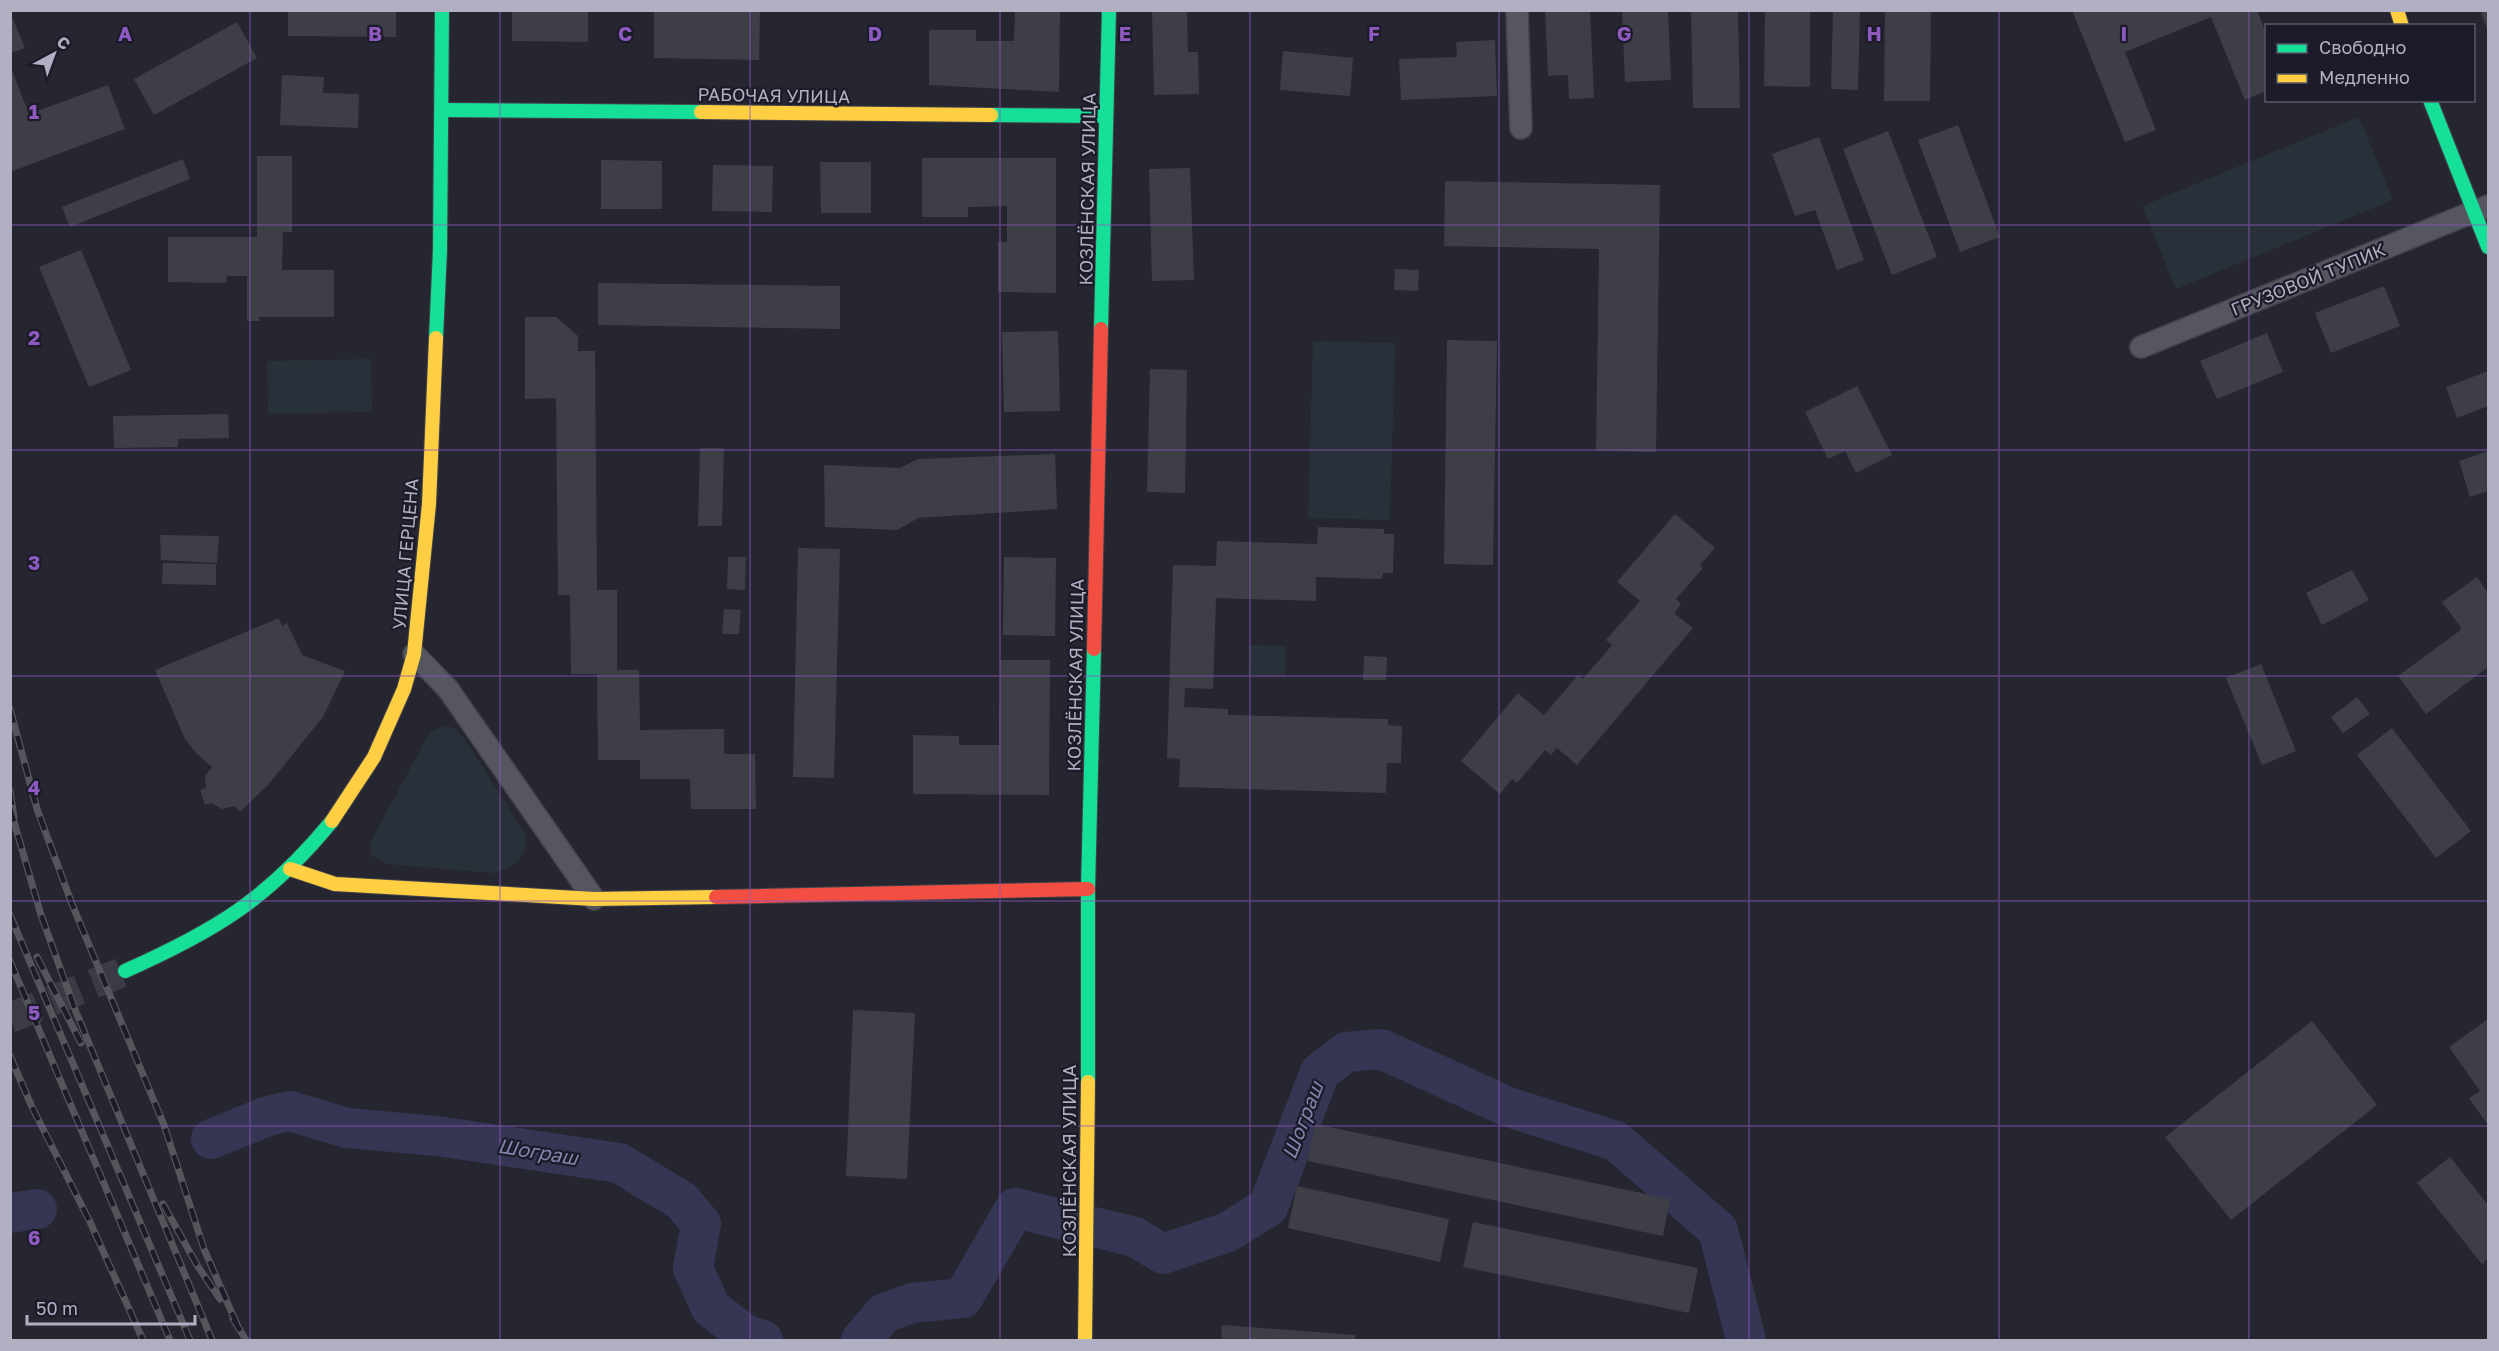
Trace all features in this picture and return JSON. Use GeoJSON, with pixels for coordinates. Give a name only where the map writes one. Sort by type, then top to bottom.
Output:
{"type":"FeatureCollection","features":[{"type":"Feature","properties":{"kind":"street","name":"УЛИЦА ГЕРЦЕНА"},"geometry":{"type":"LineString","coordinates":[[125,971],[207,932],[255,900],[290,869],[341,807],[372,761],[408,678],[414,654],[429,504],[440,250],[442,10]]}},
{"type":"Feature","properties":{"kind":"street","name":"КОЗЛЁНСКАЯ УЛИЦА"},"geometry":{"type":"LineString","coordinates":[[1085,1341],[1088,1188],[1088,889],[1109,10]]}},
{"type":"Feature","properties":{"kind":"street"},"geometry":{"type":"LineString","coordinates":[[1517,10],[1521,128]]}},
{"type":"Feature","properties":{"kind":"street"},"geometry":{"type":"LineString","coordinates":[[2431,102],[2482,209],[2488,247]]}},
{"type":"Feature","properties":{"kind":"street","name":"РАБОЧАЯ УЛИЦА"},"geometry":{"type":"LineString","coordinates":[[442,110],[1106,116]]}},
{"type":"Feature","properties":{"kind":"street","name":"ГРУЗОВОЙ ТУПИК"},"geometry":{"type":"LineString","coordinates":[[2141,347],[2482,209]]}},
{"type":"Feature","properties":{"kind":"street"},"geometry":{"type":"LineString","coordinates":[[414,654],[448,689],[594,899]]}},
{"type":"Feature","properties":{"kind":"street"},"geometry":{"type":"LineString","coordinates":[[290,869],[335,884],[594,899],[1088,889]]}},
{"type":"Feature","properties":{"kind":"shaded area"},"geometry":{"type":"Polygon","coordinates":[[[2359,117],[2393,200],[2176,289],[2142,206],[2359,117]]]}},
{"type":"Feature","properties":{"kind":"shaded area"},"geometry":{"type":"Polygon","coordinates":[[[1313,341],[1395,343],[1390,520],[1308,518],[1313,341]]]}},
{"type":"Feature","properties":{"kind":"shaded area"},"geometry":{"type":"Polygon","coordinates":[[[371,359],[372,412],[268,414],[267,361],[371,359]]]}},
{"type":"Feature","properties":{"kind":"shaded area"},"geometry":{"type":"Polygon","coordinates":[[[1249,645],[1286,646],[1285,677],[1248,676],[1249,645]]]}},
{"type":"Feature","properties":{"kind":"shaded area"},"geometry":{"type":"Polygon","coordinates":[[[444,726],[455,729],[464,738],[526,835],[522,855],[513,864],[500,871],[493,873],[387,864],[372,856],[370,847],[372,839],[426,739],[432,731],[444,726]]]}},
{"type":"Feature","properties":{"kind":"building"},"geometry":{"type":"Polygon","coordinates":[[[288,10],[396,10],[396,37],[288,36],[288,10]]]}},
{"type":"Feature","properties":{"kind":"building"},"geometry":{"type":"Polygon","coordinates":[[[512,10],[588,10],[588,42],[512,41],[512,10]]]}},
{"type":"Feature","properties":{"kind":"building"},"geometry":{"type":"Polygon","coordinates":[[[654,10],[760,10],[759,60],[654,58],[654,10]]]}},
{"type":"Feature","properties":{"kind":"building"},"geometry":{"type":"Polygon","coordinates":[[[1015,10],[1060,10],[1059,92],[929,85],[929,30],[976,30],[976,41],[1014,41],[1015,10]]]}},
{"type":"Feature","properties":{"kind":"building"},"geometry":{"type":"Polygon","coordinates":[[[1152,10],[1187,10],[1188,52],[1198,52],[1199,94],[1154,95],[1152,10]]]}},
{"type":"Feature","properties":{"kind":"building"},"geometry":{"type":"Polygon","coordinates":[[[1545,10],[1590,10],[1594,98],[1569,99],[1568,75],[1548,76],[1545,10]]]}},
{"type":"Feature","properties":{"kind":"building"},"geometry":{"type":"Polygon","coordinates":[[[1622,10],[1668,10],[1671,80],[1625,82],[1622,10]]]}},
{"type":"Feature","properties":{"kind":"building"},"geometry":{"type":"Polygon","coordinates":[[[1691,10],[1738,10],[1740,108],[1693,108],[1691,10]]]}},
{"type":"Feature","properties":{"kind":"building"},"geometry":{"type":"Polygon","coordinates":[[[1765,10],[1810,10],[1810,87],[1764,86],[1765,10]]]}},
{"type":"Feature","properties":{"kind":"building"},"geometry":{"type":"Polygon","coordinates":[[[1833,10],[1860,10],[1858,90],[1831,89],[1833,10]]]}},
{"type":"Feature","properties":{"kind":"building"},"geometry":{"type":"Polygon","coordinates":[[[1885,10],[1931,10],[1930,101],[1884,101],[1885,10]]]}},
{"type":"Feature","properties":{"kind":"building"},"geometry":{"type":"Polygon","coordinates":[[[2072,10],[2257,10],[2265,31],[2265,91],[2245,100],[2211,17],[2125,52],[2156,130],[2125,142],[2072,10]]]}},
{"type":"Feature","properties":{"kind":"building"},"geometry":{"type":"Polygon","coordinates":[[[2480,10],[2488,10],[2488,32],[2480,10]]]}},
{"type":"Feature","properties":{"kind":"building"},"geometry":{"type":"Polygon","coordinates":[[[10,12],[25,48],[10,53],[10,12]]]}},
{"type":"Feature","properties":{"kind":"building"},"geometry":{"type":"Polygon","coordinates":[[[237,22],[257,58],[154,115],[134,79],[237,22]]]}},
{"type":"Feature","properties":{"kind":"building"},"geometry":{"type":"Polygon","coordinates":[[[1495,40],[1497,96],[1401,100],[1399,59],[1457,57],[1456,42],[1495,40]]]}},
{"type":"Feature","properties":{"kind":"building"},"geometry":{"type":"Polygon","coordinates":[[[1283,51],[1353,58],[1350,96],[1280,90],[1283,51]]]}},
{"type":"Feature","properties":{"kind":"building"},"geometry":{"type":"Polygon","coordinates":[[[10,65],[29,114],[108,85],[125,129],[10,172],[10,65]]]}},
{"type":"Feature","properties":{"kind":"building"},"geometry":{"type":"Polygon","coordinates":[[[282,75],[324,77],[323,93],[359,94],[358,128],[280,125],[282,75]]]}},
{"type":"Feature","properties":{"kind":"building"},"geometry":{"type":"Polygon","coordinates":[[[1958,125],[2000,237],[1960,252],[1918,140],[1958,125]]]}},
{"type":"Feature","properties":{"kind":"building"},"geometry":{"type":"Polygon","coordinates":[[[1888,131],[1937,257],[1892,275],[1843,149],[1888,131]]]}},
{"type":"Feature","properties":{"kind":"building"},"geometry":{"type":"Polygon","coordinates":[[[1819,137],[1864,260],[1837,270],[1815,210],[1795,216],[1772,154],[1819,137]]]}},
{"type":"Feature","properties":{"kind":"building"},"geometry":{"type":"Polygon","coordinates":[[[257,156],[292,156],[292,232],[283,232],[282,270],[334,270],[334,317],[259,317],[260,321],[247,321],[247,276],[227,276],[226,283],[168,282],[168,237],[257,237],[257,156]]]}},
{"type":"Feature","properties":{"kind":"building"},"geometry":{"type":"Polygon","coordinates":[[[922,158],[1056,158],[1056,293],[998,292],[998,242],[1007,242],[1007,206],[968,207],[968,217],[922,217],[922,158]]]}},
{"type":"Feature","properties":{"kind":"building"},"geometry":{"type":"Polygon","coordinates":[[[183,159],[190,179],[70,227],[62,207],[183,159]]]}},
{"type":"Feature","properties":{"kind":"building"},"geometry":{"type":"Polygon","coordinates":[[[601,160],[662,161],[662,209],[601,209],[601,160]]]}},
{"type":"Feature","properties":{"kind":"building"},"geometry":{"type":"Polygon","coordinates":[[[820,162],[871,162],[871,213],[821,213],[820,162]]]}},
{"type":"Feature","properties":{"kind":"building"},"geometry":{"type":"Polygon","coordinates":[[[713,165],[773,166],[772,212],[712,211],[713,165]]]}},
{"type":"Feature","properties":{"kind":"building"},"geometry":{"type":"Polygon","coordinates":[[[1190,168],[1194,280],[1152,281],[1149,169],[1190,168]]]}},
{"type":"Feature","properties":{"kind":"building"},"geometry":{"type":"Polygon","coordinates":[[[1445,181],[1660,185],[1656,452],[1596,451],[1599,249],[1444,246],[1445,181]]]}},
{"type":"Feature","properties":{"kind":"building"},"geometry":{"type":"Polygon","coordinates":[[[81,250],[131,370],[89,387],[39,267],[81,250]]]}},
{"type":"Feature","properties":{"kind":"building"},"geometry":{"type":"Polygon","coordinates":[[[1395,269],[1419,270],[1418,291],[1394,290],[1395,269]]]}},
{"type":"Feature","properties":{"kind":"building"},"geometry":{"type":"Polygon","coordinates":[[[598,283],[840,286],[840,329],[598,325],[598,283]]]}},
{"type":"Feature","properties":{"kind":"building"},"geometry":{"type":"Polygon","coordinates":[[[2384,286],[2400,326],[2331,353],[2315,313],[2384,286]]]}},
{"type":"Feature","properties":{"kind":"building"},"geometry":{"type":"Polygon","coordinates":[[[525,317],[556,317],[578,336],[578,351],[595,351],[597,590],[617,590],[617,670],[639,670],[640,730],[724,729],[724,754],[755,754],[756,809],[691,809],[690,779],[640,779],[640,760],[598,760],[597,674],[571,674],[570,595],[558,595],[556,398],[525,399],[525,317]]]}},
{"type":"Feature","properties":{"kind":"building"},"geometry":{"type":"Polygon","coordinates":[[[1058,331],[1060,411],[1004,412],[1002,332],[1058,331]]]}},
{"type":"Feature","properties":{"kind":"building"},"geometry":{"type":"Polygon","coordinates":[[[2267,333],[2283,372],[2217,399],[2200,361],[2267,333]]]}},
{"type":"Feature","properties":{"kind":"building"},"geometry":{"type":"Polygon","coordinates":[[[1447,340],[1497,341],[1493,565],[1444,564],[1447,340]]]}},
{"type":"Feature","properties":{"kind":"building"},"geometry":{"type":"Polygon","coordinates":[[[1150,369],[1187,370],[1185,493],[1147,492],[1150,369]]]}},
{"type":"Feature","properties":{"kind":"building"},"geometry":{"type":"Polygon","coordinates":[[[2488,371],[2488,406],[2457,418],[2446,387],[2488,371]]]}},
{"type":"Feature","properties":{"kind":"building"},"geometry":{"type":"Polygon","coordinates":[[[1857,386],[1892,455],[1856,473],[1845,451],[1828,459],[1805,412],[1857,386]]]}},
{"type":"Feature","properties":{"kind":"building"},"geometry":{"type":"Polygon","coordinates":[[[228,414],[229,438],[178,439],[178,447],[114,448],[113,416],[228,414]]]}},
{"type":"Feature","properties":{"kind":"building"},"geometry":{"type":"Polygon","coordinates":[[[700,448],[724,448],[722,526],[698,526],[700,448]]]}},
{"type":"Feature","properties":{"kind":"building"},"geometry":{"type":"Polygon","coordinates":[[[2488,451],[2488,491],[2470,497],[2459,461],[2488,451]]]}},
{"type":"Feature","properties":{"kind":"building"},"geometry":{"type":"Polygon","coordinates":[[[1055,454],[1057,509],[918,518],[897,530],[825,527],[824,465],[900,468],[918,459],[1055,454]]]}},
{"type":"Feature","properties":{"kind":"building"},"geometry":{"type":"Polygon","coordinates":[[[1675,514],[1715,548],[1700,565],[1703,568],[1676,599],[1681,604],[1674,613],[1693,628],[1577,765],[1557,748],[1551,755],[1545,750],[1517,783],[1512,779],[1500,794],[1461,761],[1518,693],[1544,715],[1578,675],[1583,679],[1612,645],[1606,640],[1640,601],[1617,582],[1675,514]]]}},
{"type":"Feature","properties":{"kind":"building"},"geometry":{"type":"Polygon","coordinates":[[[1318,527],[1384,529],[1384,534],[1394,534],[1393,573],[1383,573],[1382,579],[1316,577],[1316,601],[1216,598],[1213,689],[1185,688],[1184,707],[1228,709],[1228,715],[1388,719],[1388,725],[1402,726],[1401,763],[1387,763],[1386,793],[1179,787],[1180,759],[1167,758],[1173,565],[1216,566],[1217,541],[1317,544],[1318,527]]]}},
{"type":"Feature","properties":{"kind":"building"},"geometry":{"type":"Polygon","coordinates":[[[160,535],[219,536],[217,563],[161,560],[160,535]]]}},
{"type":"Feature","properties":{"kind":"building"},"geometry":{"type":"Polygon","coordinates":[[[798,548],[840,549],[834,778],[793,777],[798,548]]]}},
{"type":"Feature","properties":{"kind":"building"},"geometry":{"type":"Polygon","coordinates":[[[728,557],[746,557],[745,590],[727,589],[728,557]]]}},
{"type":"Feature","properties":{"kind":"building"},"geometry":{"type":"Polygon","coordinates":[[[1004,557],[1056,558],[1055,636],[1003,635],[1004,557]]]}},
{"type":"Feature","properties":{"kind":"building"},"geometry":{"type":"Polygon","coordinates":[[[163,563],[216,564],[216,585],[162,584],[163,563]]]}},
{"type":"Feature","properties":{"kind":"building"},"geometry":{"type":"Polygon","coordinates":[[[2352,570],[2369,600],[2322,625],[2306,593],[2352,570]]]}},
{"type":"Feature","properties":{"kind":"building"},"geometry":{"type":"Polygon","coordinates":[[[2477,577],[2488,593],[2488,667],[2426,714],[2398,676],[2462,629],[2442,602],[2477,577]]]}},
{"type":"Feature","properties":{"kind":"building"},"geometry":{"type":"Polygon","coordinates":[[[724,609],[741,610],[739,634],[722,634],[724,609]]]}},
{"type":"Feature","properties":{"kind":"building"},"geometry":{"type":"Polygon","coordinates":[[[279,618],[282,626],[287,623],[302,655],[345,671],[323,717],[268,785],[240,812],[235,806],[222,809],[211,803],[205,805],[200,790],[206,788],[205,776],[212,767],[185,739],[155,670],[279,618]]]}},
{"type":"Feature","properties":{"kind":"building"},"geometry":{"type":"Polygon","coordinates":[[[1364,656],[1387,657],[1386,680],[1363,680],[1364,656]]]}},
{"type":"Feature","properties":{"kind":"building"},"geometry":{"type":"Polygon","coordinates":[[[1000,660],[1050,660],[1049,795],[913,794],[913,735],[959,736],[959,745],[999,745],[1000,660]]]}},
{"type":"Feature","properties":{"kind":"building"},"geometry":{"type":"Polygon","coordinates":[[[2261,664],[2296,751],[2262,765],[2226,678],[2261,664]]]}},
{"type":"Feature","properties":{"kind":"building"},"geometry":{"type":"Polygon","coordinates":[[[2357,697],[2370,714],[2343,733],[2331,717],[2357,697]]]}},
{"type":"Feature","properties":{"kind":"building"},"geometry":{"type":"Polygon","coordinates":[[[2392,728],[2471,831],[2436,858],[2357,755],[2392,728]]]}},
{"type":"Feature","properties":{"kind":"building"},"geometry":{"type":"Polygon","coordinates":[[[853,1010],[915,1013],[907,1179],[846,1176],[853,1010]]]}},
{"type":"Feature","properties":{"kind":"building"},"geometry":{"type":"Polygon","coordinates":[[[2488,1019],[2488,1125],[2469,1098],[2480,1091],[2449,1047],[2488,1019]]]}},
{"type":"Feature","properties":{"kind":"building"},"geometry":{"type":"Polygon","coordinates":[[[2312,1021],[2377,1105],[2231,1220],[2165,1137],[2312,1021]]]}},
{"type":"Feature","properties":{"kind":"building"},"geometry":{"type":"Polygon","coordinates":[[[1315,1124],[1670,1199],[1663,1236],[1308,1161],[1315,1124]]]}},
{"type":"Feature","properties":{"kind":"building"},"geometry":{"type":"Polygon","coordinates":[[[2450,1157],[2488,1205],[2488,1259],[2482,1264],[2417,1183],[2450,1157]]]}},
{"type":"Feature","properties":{"kind":"building"},"geometry":{"type":"Polygon","coordinates":[[[1297,1186],[1449,1219],[1440,1262],[1288,1228],[1297,1186]]]}},
{"type":"Feature","properties":{"kind":"building"},"geometry":{"type":"Polygon","coordinates":[[[1473,1222],[1698,1268],[1689,1313],[1463,1267],[1473,1222]]]}},
{"type":"Feature","properties":{"kind":"building"},"geometry":{"type":"Polygon","coordinates":[[[1222,1325],[1355,1335],[1355,1340],[1221,1340],[1222,1325]]]}},
{"type":"Feature","properties":{"kind":"waterway","name":"Шограш"},"geometry":{"type":"LineString","coordinates":[[861,1340],[884,1313],[912,1303],[963,1298],[1015,1208],[1135,1237],[1163,1254],[1228,1232],[1268,1207],[1320,1072],[1346,1052],[1381,1049],[1508,1107],[1616,1141],[1718,1230],[1746,1340]]}},
{"type":"Feature","properties":{"kind":"waterway","name":"Шограш"},"geometry":{"type":"LineString","coordinates":[[211,1139],[268,1116],[290,1111],[347,1128],[437,1136],[619,1163],[682,1201],[701,1224],[693,1268],[711,1308],[746,1335],[763,1340]]}},
{"type":"Feature","properties":{"kind":"waterway","name":"Шограш"},"geometry":{"type":"LineString","coordinates":[[10,1213],[37,1209]]}},
{"type":"Feature","properties":{"kind":"tunnel"},"geometry":{"type":"LineString","coordinates":[[10,1018],[125,971]]}},
{"type":"Feature","properties":{"kind":"railway"},"geometry":{"type":"LineString","coordinates":[[10,709],[37,809],[72,904],[164,1125],[204,1249],[238,1327]]}},
{"type":"Feature","properties":{"kind":"railway"},"geometry":{"type":"LineString","coordinates":[[10,791],[14,817]]}},
{"type":"Feature","properties":{"kind":"railway"},"geometry":{"type":"LineString","coordinates":[[10,808],[41,915],[76,1012],[212,1340]]}},
{"type":"Feature","properties":{"kind":"railway"},"geometry":{"type":"LineString","coordinates":[[10,915],[190,1340]]}},
{"type":"Feature","properties":{"kind":"railway"},"geometry":{"type":"LineString","coordinates":[[37,957],[81,1043]]}},
{"type":"Feature","properties":{"kind":"railway"},"geometry":{"type":"LineString","coordinates":[[10,961],[170,1340]]}},
{"type":"Feature","properties":{"kind":"railway"},"geometry":{"type":"LineString","coordinates":[[10,1056],[32,1107],[90,1222],[143,1340]]}},
{"type":"Feature","properties":{"kind":"railway"},"geometry":{"type":"LineString","coordinates":[[163,1204],[197,1265],[220,1299]]}},
{"type":"Feature","properties":{"kind":"railway"},"geometry":{"type":"LineString","coordinates":[[233,1319],[246,1340]]}},
{"type":"Feature","properties":{"kind":"traffic: fast"},"geometry":{"type":"LineString","coordinates":[[436,338],[440,250],[442,10]]}},
{"type":"Feature","properties":{"kind":"traffic: fast"},"geometry":{"type":"LineString","coordinates":[[1101,329],[1109,10]]}},
{"type":"Feature","properties":{"kind":"traffic: fast"},"geometry":{"type":"LineString","coordinates":[[2431,102],[2488,247]]}},
{"type":"Feature","properties":{"kind":"traffic: fast"},"geometry":{"type":"LineString","coordinates":[[442,110],[701,112]]}},
{"type":"Feature","properties":{"kind":"traffic: fast"},"geometry":{"type":"LineString","coordinates":[[991,115],[1106,116]]}},
{"type":"Feature","properties":{"kind":"traffic: fast"},"geometry":{"type":"LineString","coordinates":[[1088,1082],[1088,889],[1094,649]]}},
{"type":"Feature","properties":{"kind":"traffic: fast"},"geometry":{"type":"LineString","coordinates":[[125,971],[186,942],[238,910],[285,872],[332,821]]}},
{"type":"Feature","properties":{"kind":"traffic: slow"},"geometry":{"type":"LineString","coordinates":[[2397,10],[2401,24]]}},
{"type":"Feature","properties":{"kind":"traffic: slow"},"geometry":{"type":"LineString","coordinates":[[701,112],[991,115]]}},
{"type":"Feature","properties":{"kind":"traffic: slow"},"geometry":{"type":"LineString","coordinates":[[332,821],[374,757],[404,689],[414,654],[429,504],[436,338]]}},
{"type":"Feature","properties":{"kind":"traffic: slow"},"geometry":{"type":"LineString","coordinates":[[290,869],[335,884],[594,899],[716,897]]}},
{"type":"Feature","properties":{"kind":"traffic: slow"},"geometry":{"type":"LineString","coordinates":[[1085,1340],[1088,1082]]}},
{"type":"Feature","properties":{"kind":"traffic: jam"},"geometry":{"type":"LineString","coordinates":[[1094,649],[1101,329]]}},
{"type":"Feature","properties":{"kind":"traffic: jam"},"geometry":{"type":"LineString","coordinates":[[716,897],[1088,889]]}}]}
